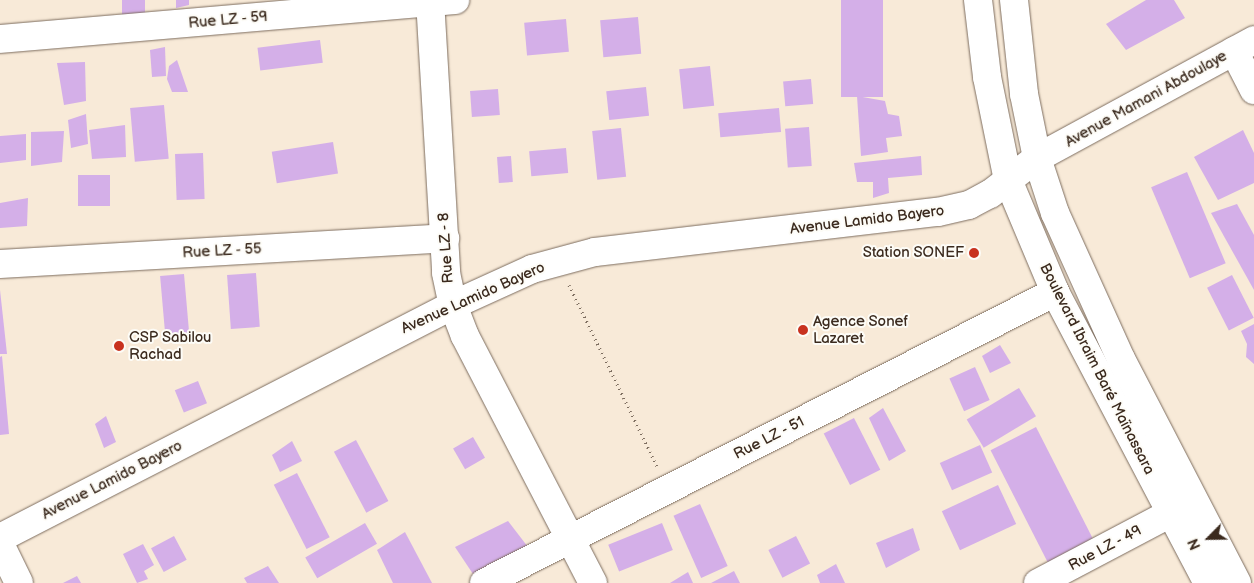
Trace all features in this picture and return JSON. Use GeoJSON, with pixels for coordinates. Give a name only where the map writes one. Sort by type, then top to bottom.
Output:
{"type":"FeatureCollection","features":[{"type":"Feature","properties":{"kind":"street","name":"Boulevard Ibraim Baré Maïnassara"},"geometry":{"type":"LineString","coordinates":[[978,0],[987,77],[1008,180],[1055,292],[1208,583]]}},
{"type":"Feature","properties":{"kind":"street","name":"Boulevard Ibraim Baré Maïnassara"},"geometry":{"type":"LineString","coordinates":[[1014,0],[1024,94],[1037,158],[1055,213],[1083,276],[1237,583]]}},
{"type":"Feature","properties":{"kind":"street","name":"Rue LZ - 59"},"geometry":{"type":"LineString","coordinates":[[0,40],[439,1]]}},
{"type":"Feature","properties":{"kind":"street","name":"Rue LZ - 8"},"geometry":{"type":"LineString","coordinates":[[439,1],[446,273],[453,304],[465,336],[593,583]]}},
{"type":"Feature","properties":{"kind":"street","name":"Avenue Mamani Abdoulaye"},"geometry":{"type":"LineString","coordinates":[[1037,158],[1244,46]]}},
{"type":"Feature","properties":{"kind":"street"},"geometry":{"type":"LineString","coordinates":[[1244,46],[1254,90]]}},
{"type":"Feature","properties":{"kind":"street","name":"Avenue Lamido Bayero"},"geometry":{"type":"LineString","coordinates":[[0,538],[453,304],[557,261],[595,252],[938,212],[969,205],[1008,180],[1037,158]]}},
{"type":"Feature","properties":{"kind":"street","name":"Rue LZ - 55"},"geometry":{"type":"LineString","coordinates":[[0,264],[445,238]]}},
{"type":"Feature","properties":{"kind":"street","name":"Rue LZ - 51"},"geometry":{"type":"LineString","coordinates":[[484,583],[1055,292]]}},
{"type":"Feature","properties":{"kind":"street","name":"Rue LZ - 49"},"geometry":{"type":"LineString","coordinates":[[1038,583],[1171,513]]}},
{"type":"Feature","properties":{"kind":"street"},"geometry":{"type":"LineString","coordinates":[[0,544],[19,583]]}},
{"type":"Feature","properties":{"kind":"path"},"geometry":{"type":"LineString","coordinates":[[557,261],[668,489]]}},
{"type":"Feature","properties":{"kind":"building"},"geometry":{"type":"Polygon","coordinates":[[[122,0],[145,0],[145,17],[122,17],[122,0]]]}},
{"type":"Feature","properties":{"kind":"building"},"geometry":{"type":"Polygon","coordinates":[[[176,0],[189,0],[189,5],[176,8],[176,0]]]}},
{"type":"Feature","properties":{"kind":"building"},"geometry":{"type":"Polygon","coordinates":[[[841,0],[883,0],[883,97],[841,97],[841,0]]]}},
{"type":"Feature","properties":{"kind":"building"},"geometry":{"type":"Polygon","coordinates":[[[1146,0],[1174,0],[1185,18],[1126,50],[1106,24],[1146,0]]]}},
{"type":"Feature","properties":{"kind":"building"},"geometry":{"type":"Polygon","coordinates":[[[638,17],[641,54],[603,57],[600,20],[638,17]]]}},
{"type":"Feature","properties":{"kind":"building"},"geometry":{"type":"Polygon","coordinates":[[[566,19],[569,52],[527,56],[524,23],[566,19]]]}},
{"type":"Feature","properties":{"kind":"building"},"geometry":{"type":"Polygon","coordinates":[[[320,40],[323,63],[260,71],[257,48],[320,40]]]}},
{"type":"Feature","properties":{"kind":"building"},"geometry":{"type":"Polygon","coordinates":[[[165,47],[166,76],[152,77],[150,50],[165,47]]]}},
{"type":"Feature","properties":{"kind":"building"},"geometry":{"type":"Polygon","coordinates":[[[177,60],[188,92],[172,92],[167,79],[169,66],[177,60]]]}},
{"type":"Feature","properties":{"kind":"building"},"geometry":{"type":"Polygon","coordinates":[[[85,62],[86,101],[64,105],[57,63],[85,62]]]}},
{"type":"Feature","properties":{"kind":"building"},"geometry":{"type":"Polygon","coordinates":[[[710,66],[714,106],[683,109],[679,69],[710,66]]]}},
{"type":"Feature","properties":{"kind":"building"},"geometry":{"type":"Polygon","coordinates":[[[811,79],[813,104],[785,106],[783,81],[811,79]]]}},
{"type":"Feature","properties":{"kind":"building"},"geometry":{"type":"Polygon","coordinates":[[[646,87],[649,116],[609,120],[606,91],[646,87]]]}},
{"type":"Feature","properties":{"kind":"building"},"geometry":{"type":"Polygon","coordinates":[[[498,89],[500,115],[472,117],[470,91],[498,89]]]}},
{"type":"Feature","properties":{"kind":"building"},"geometry":{"type":"Polygon","coordinates":[[[857,96],[885,101],[888,114],[899,116],[902,136],[886,138],[888,152],[861,156],[857,96]]]}},
{"type":"Feature","properties":{"kind":"building"},"geometry":{"type":"Polygon","coordinates":[[[164,105],[169,159],[135,162],[130,108],[164,105]]]}},
{"type":"Feature","properties":{"kind":"building"},"geometry":{"type":"Polygon","coordinates":[[[779,108],[781,132],[720,137],[718,113],[779,108]]]}},
{"type":"Feature","properties":{"kind":"building"},"geometry":{"type":"Polygon","coordinates":[[[86,114],[88,144],[71,148],[68,120],[86,114]]]}},
{"type":"Feature","properties":{"kind":"building"},"geometry":{"type":"Polygon","coordinates":[[[125,125],[126,157],[92,159],[89,130],[125,125]]]}},
{"type":"Feature","properties":{"kind":"building"},"geometry":{"type":"Polygon","coordinates":[[[809,127],[812,166],[788,168],[785,129],[809,127]]]}},
{"type":"Feature","properties":{"kind":"building"},"geometry":{"type":"Polygon","coordinates":[[[621,128],[626,177],[597,180],[592,131],[621,128]]]}},
{"type":"Feature","properties":{"kind":"building"},"geometry":{"type":"Polygon","coordinates":[[[1243,130],[1254,153],[1254,183],[1218,200],[1194,157],[1243,130]]]}},
{"type":"Feature","properties":{"kind":"building"},"geometry":{"type":"Polygon","coordinates":[[[64,131],[62,162],[31,166],[31,132],[64,131]]]}},
{"type":"Feature","properties":{"kind":"building"},"geometry":{"type":"Polygon","coordinates":[[[26,134],[26,160],[0,163],[0,136],[26,134]]]}},
{"type":"Feature","properties":{"kind":"building"},"geometry":{"type":"Polygon","coordinates":[[[333,142],[338,174],[277,183],[272,152],[333,142]]]}},
{"type":"Feature","properties":{"kind":"building"},"geometry":{"type":"Polygon","coordinates":[[[566,148],[568,173],[531,176],[529,151],[566,148]]]}},
{"type":"Feature","properties":{"kind":"building"},"geometry":{"type":"Polygon","coordinates":[[[203,153],[205,199],[177,200],[175,154],[203,153]]]}},
{"type":"Feature","properties":{"kind":"building"},"geometry":{"type":"Polygon","coordinates":[[[511,156],[513,182],[499,183],[497,157],[511,156]]]}},
{"type":"Feature","properties":{"kind":"building"},"geometry":{"type":"Polygon","coordinates":[[[921,156],[922,175],[888,178],[889,193],[873,198],[873,182],[857,182],[854,163],[921,156]]]}},
{"type":"Feature","properties":{"kind":"building"},"geometry":{"type":"Polygon","coordinates":[[[1187,172],[1226,263],[1190,278],[1151,187],[1187,172]]]}},
{"type":"Feature","properties":{"kind":"building"},"geometry":{"type":"Polygon","coordinates":[[[78,175],[110,175],[110,206],[78,206],[78,175]]]}},
{"type":"Feature","properties":{"kind":"building"},"geometry":{"type":"Polygon","coordinates":[[[28,198],[27,226],[0,228],[0,203],[28,198]]]}},
{"type":"Feature","properties":{"kind":"building"},"geometry":{"type":"Polygon","coordinates":[[[1237,204],[1254,235],[1254,290],[1211,213],[1237,204]]]}},
{"type":"Feature","properties":{"kind":"building"},"geometry":{"type":"Polygon","coordinates":[[[256,273],[260,327],[231,329],[227,275],[256,273]]]}},
{"type":"Feature","properties":{"kind":"building"},"geometry":{"type":"Polygon","coordinates":[[[184,274],[189,334],[165,336],[160,276],[184,274]]]}},
{"type":"Feature","properties":{"kind":"building"},"geometry":{"type":"Polygon","coordinates":[[[1232,275],[1254,318],[1229,330],[1207,288],[1232,275]]]}},
{"type":"Feature","properties":{"kind":"building"},"geometry":{"type":"Polygon","coordinates":[[[0,290],[7,354],[0,354],[0,290]]]}},
{"type":"Feature","properties":{"kind":"building"},"geometry":{"type":"Polygon","coordinates":[[[1254,324],[1254,364],[1246,357],[1247,344],[1241,331],[1254,324]]]}},
{"type":"Feature","properties":{"kind":"building"},"geometry":{"type":"Polygon","coordinates":[[[1000,345],[1011,363],[990,373],[982,356],[1000,345]]]}},
{"type":"Feature","properties":{"kind":"building"},"geometry":{"type":"Polygon","coordinates":[[[2,356],[9,434],[0,435],[0,357],[2,356]]]}},
{"type":"Feature","properties":{"kind":"building"},"geometry":{"type":"Polygon","coordinates":[[[975,367],[990,400],[964,411],[949,378],[975,367]]]}},
{"type":"Feature","properties":{"kind":"building"},"geometry":{"type":"Polygon","coordinates":[[[198,381],[207,403],[184,413],[175,390],[198,381]]]}},
{"type":"Feature","properties":{"kind":"building"},"geometry":{"type":"Polygon","coordinates":[[[1019,388],[1036,416],[984,448],[967,419],[1019,388]]]}},
{"type":"Feature","properties":{"kind":"building"},"geometry":{"type":"Polygon","coordinates":[[[883,408],[906,451],[889,461],[869,418],[883,408]]]}},
{"type":"Feature","properties":{"kind":"building"},"geometry":{"type":"Polygon","coordinates":[[[106,416],[116,442],[104,448],[95,424],[106,416]]]}},
{"type":"Feature","properties":{"kind":"building"},"geometry":{"type":"Polygon","coordinates":[[[854,418],[880,470],[850,485],[824,433],[854,418]]]}},
{"type":"Feature","properties":{"kind":"building"},"geometry":{"type":"Polygon","coordinates":[[[1036,427],[1094,540],[1048,563],[991,450],[1036,427]]]}},
{"type":"Feature","properties":{"kind":"building"},"geometry":{"type":"Polygon","coordinates":[[[473,437],[485,458],[465,469],[453,448],[473,437]]]}},
{"type":"Feature","properties":{"kind":"building"},"geometry":{"type":"Polygon","coordinates":[[[356,440],[388,501],[366,513],[334,452],[356,440]]]}},
{"type":"Feature","properties":{"kind":"building"},"geometry":{"type":"Polygon","coordinates":[[[292,441],[302,461],[280,472],[272,455],[292,441]]]}},
{"type":"Feature","properties":{"kind":"building"},"geometry":{"type":"Polygon","coordinates":[[[980,445],[992,472],[952,490],[940,463],[980,445]]]}},
{"type":"Feature","properties":{"kind":"building"},"geometry":{"type":"Polygon","coordinates":[[[297,473],[330,537],[307,549],[274,485],[297,473]]]}},
{"type":"Feature","properties":{"kind":"building"},"geometry":{"type":"Polygon","coordinates":[[[998,485],[1016,524],[960,550],[942,511],[998,485]]]}},
{"type":"Feature","properties":{"kind":"building"},"geometry":{"type":"Polygon","coordinates":[[[700,504],[728,566],[701,578],[674,516],[700,504]]]}},
{"type":"Feature","properties":{"kind":"building"},"geometry":{"type":"Polygon","coordinates":[[[508,521],[528,547],[473,574],[455,547],[508,521]]]}},
{"type":"Feature","properties":{"kind":"building"},"geometry":{"type":"Polygon","coordinates":[[[365,523],[377,544],[317,578],[305,558],[365,523]]]}},
{"type":"Feature","properties":{"kind":"building"},"geometry":{"type":"Polygon","coordinates":[[[662,523],[673,550],[619,572],[608,545],[662,523]]]}},
{"type":"Feature","properties":{"kind":"building"},"geometry":{"type":"Polygon","coordinates":[[[913,528],[920,550],[886,568],[876,543],[913,528]]]}},
{"type":"Feature","properties":{"kind":"building"},"geometry":{"type":"Polygon","coordinates":[[[405,532],[432,583],[393,583],[377,550],[405,532]]]}},
{"type":"Feature","properties":{"kind":"building"},"geometry":{"type":"Polygon","coordinates":[[[174,536],[187,560],[164,572],[151,548],[174,536]]]}},
{"type":"Feature","properties":{"kind":"building"},"geometry":{"type":"Polygon","coordinates":[[[796,536],[810,564],[782,578],[768,550],[796,536]]]}},
{"type":"Feature","properties":{"kind":"building"},"geometry":{"type":"Polygon","coordinates":[[[143,544],[154,565],[144,571],[148,579],[137,583],[123,554],[143,544]]]}},
{"type":"Feature","properties":{"kind":"building"},"geometry":{"type":"Polygon","coordinates":[[[836,564],[845,583],[820,583],[817,575],[836,564]]]}},
{"type":"Feature","properties":{"kind":"building"},"geometry":{"type":"Polygon","coordinates":[[[268,566],[279,583],[247,583],[244,578],[268,566]]]}},
{"type":"Feature","properties":{"kind":"building"},"geometry":{"type":"Polygon","coordinates":[[[734,571],[740,583],[711,583],[734,571]]]}},
{"type":"Feature","properties":{"kind":"building"},"geometry":{"type":"Polygon","coordinates":[[[688,572],[693,583],[670,583],[688,572]]]}},
{"type":"Feature","properties":{"kind":"building"},"geometry":{"type":"Polygon","coordinates":[[[77,576],[81,583],[63,583],[77,576]]]}},
{"type":"Feature","properties":{"kind":"place","name":"Station SONEF"},"geometry":{"type":"Point","coordinates":[974,253]}},
{"type":"Feature","properties":{"kind":"place","name":"Agence Sonef Lazaret"},"geometry":{"type":"Point","coordinates":[803,330]}},
{"type":"Feature","properties":{"kind":"place","name":"CSP Sabilou Rachad"},"geometry":{"type":"Point","coordinates":[119,346]}}]}
